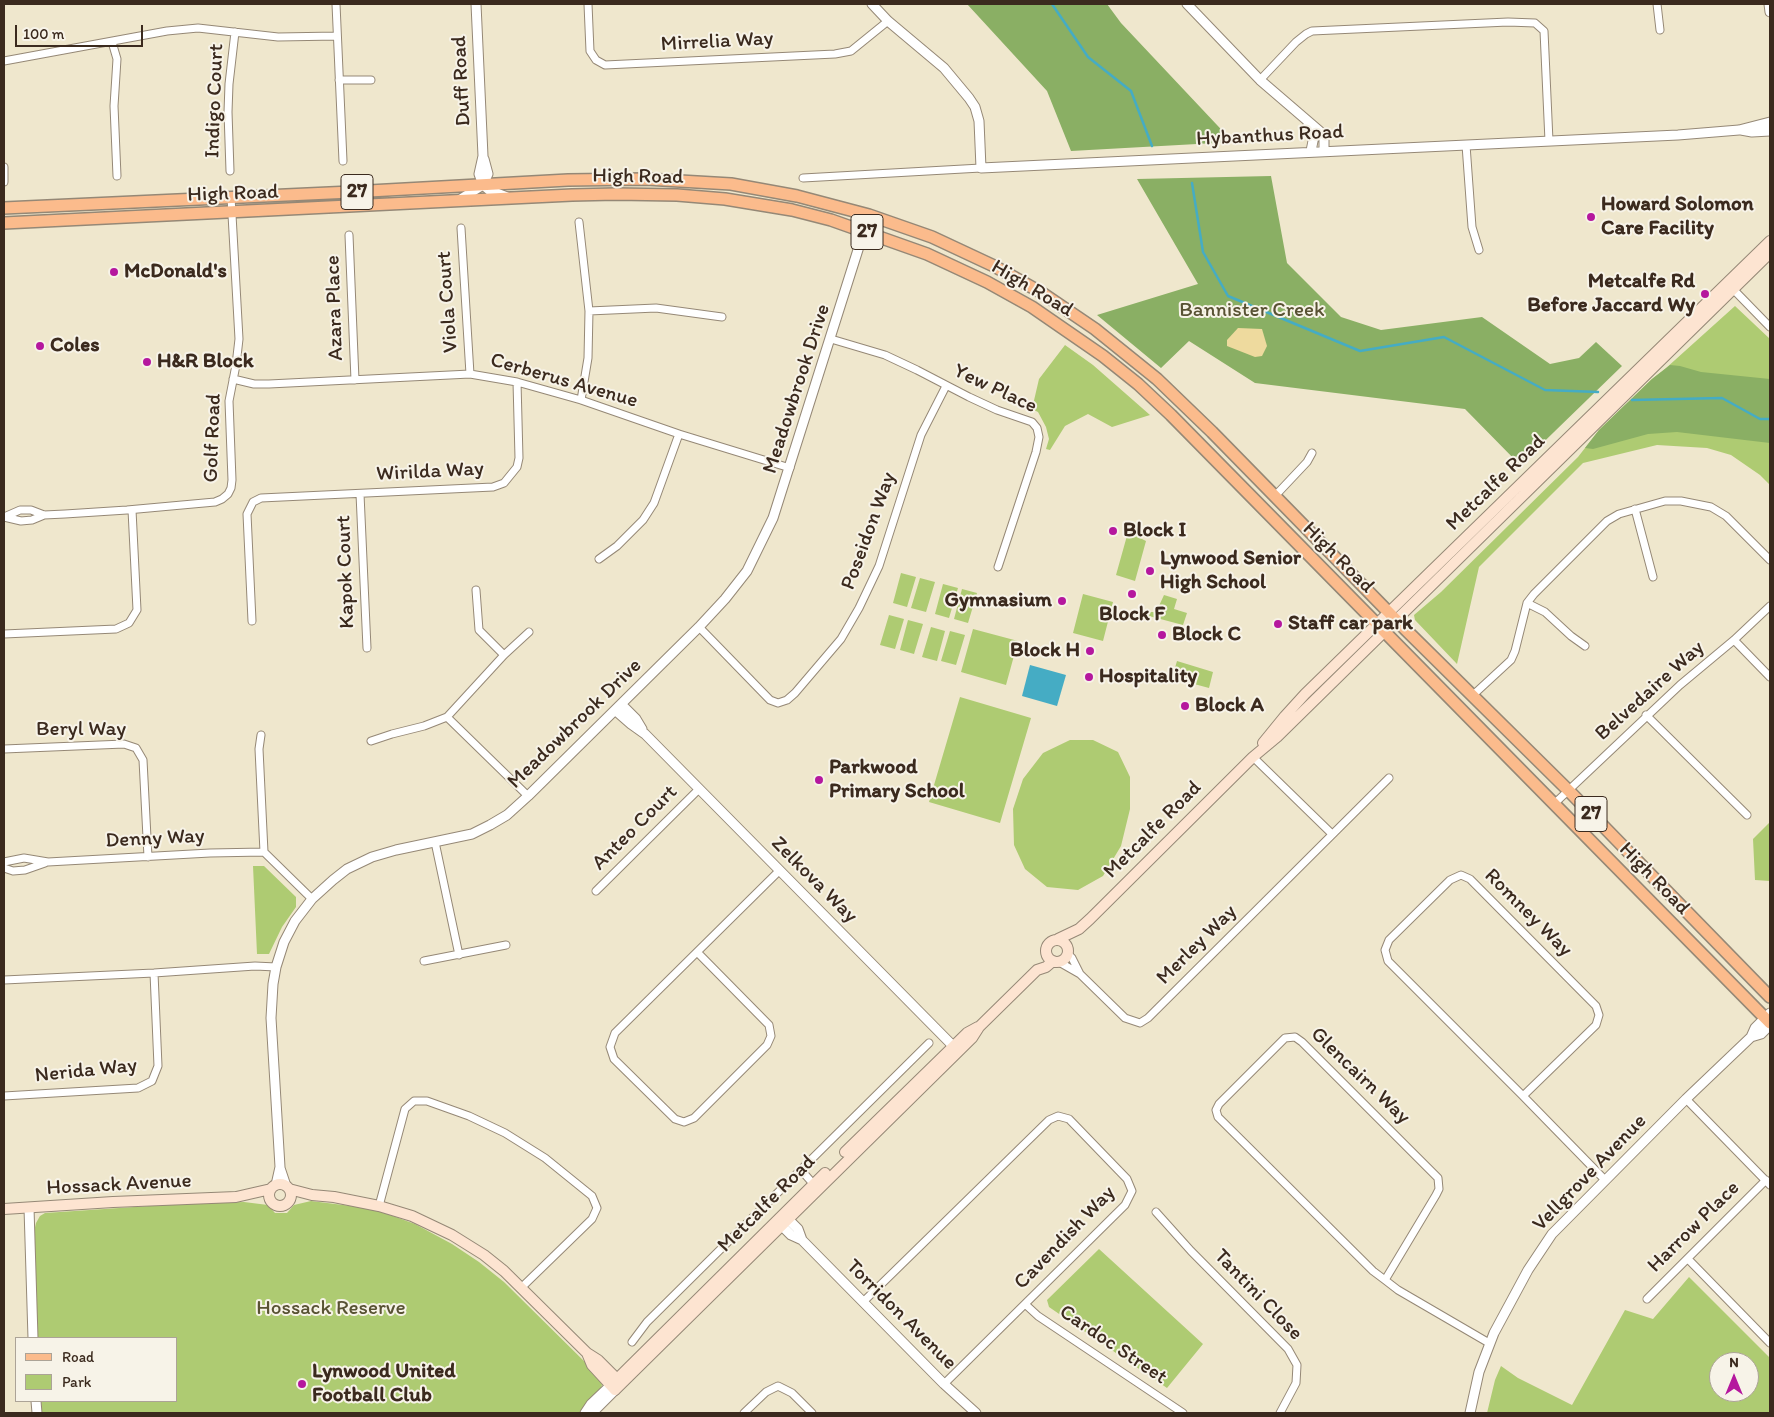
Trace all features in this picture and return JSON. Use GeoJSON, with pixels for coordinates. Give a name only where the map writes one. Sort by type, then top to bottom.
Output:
{"type":"FeatureCollection","features":[{"type":"Feature","properties":{"kind":"main road","name":"High Road"},"geometry":{"type":"LineString","coordinates":[[4,208],[616,178],[731,184],[797,196],[869,216],[932,237],[994,266],[1042,293],[1096,328],[1177,397],[1392,617],[1568,790],[1770,997]]}},
{"type":"Feature","properties":{"kind":"main road","name":"High Road"},"geometry":{"type":"LineString","coordinates":[[4,223],[514,198],[616,194],[677,195],[725,199],[792,210],[832,220],[927,254],[987,282],[1032,307],[1103,356],[1138,384],[1769,1020]]}},
{"type":"Feature","properties":{"kind":"main road","name":"Metcalfe Road"},"geometry":{"type":"LineString","coordinates":[[1731,286],[1770,241]]}},
{"type":"Feature","properties":{"kind":"main road","name":"Metcalfe Road"},"geometry":{"type":"LineString","coordinates":[[1037,970],[1048,943],[1079,929],[1253,757],[1277,737],[1472,533],[1731,286],[1770,253]]}},
{"type":"Feature","properties":{"kind":"main road","name":"Metcalfe Road"},"geometry":{"type":"LineString","coordinates":[[616,1384],[956,1048],[972,1038],[979,1027],[1037,970],[1064,959],[1079,929]]}},
{"type":"Feature","properties":{"kind":"main road"},"geometry":{"type":"LineString","coordinates":[[1058,939],[1064,942],[1068,952]]}},
{"type":"Feature","properties":{"kind":"main road"},"geometry":{"type":"LineString","coordinates":[[1045,952],[1048,958],[1056,962]]}},
{"type":"Feature","properties":{"kind":"main road"},"geometry":{"type":"LineString","coordinates":[[279,1190],[291,1194],[290,1200]]}},
{"type":"Feature","properties":{"kind":"main road","name":"Hossack Avenue"},"geometry":{"type":"LineString","coordinates":[[279,1190],[272,1203],[279,1206],[286,1204],[290,1200],[312,1195]]}},
{"type":"Feature","properties":{"kind":"main road","name":"Hossack Avenue"},"geometry":{"type":"LineString","coordinates":[[4,1209],[236,1197],[279,1190],[334,1197],[379,1206],[412,1216],[452,1235],[484,1255],[522,1288],[586,1353],[592,1365],[616,1384]]}},
{"type":"Feature","properties":{"kind":"street"},"geometry":{"type":"LineString","coordinates":[[336,4],[343,161]]}},
{"type":"Feature","properties":{"kind":"street","name":"Duff Road"},"geometry":{"type":"LineString","coordinates":[[476,4],[483,156],[488,174],[483,185]]}},
{"type":"Feature","properties":{"kind":"street","name":"Mirrelia Way"},"geometry":{"type":"LineString","coordinates":[[588,4],[590,51],[596,60],[605,65],[835,54],[850,51],[888,21]]}},
{"type":"Feature","properties":{"kind":"street"},"geometry":{"type":"LineString","coordinates":[[872,4],[888,21],[944,68],[975,107],[979,120],[982,168]]}},
{"type":"Feature","properties":{"kind":"street"},"geometry":{"type":"LineString","coordinates":[[1187,4],[1260,80],[1324,135],[1324,150]]}},
{"type":"Feature","properties":{"kind":"street"},"geometry":{"type":"LineString","coordinates":[[1657,4],[1660,30]]}},
{"type":"Feature","properties":{"kind":"street"},"geometry":{"type":"LineString","coordinates":[[1769,4],[1770,12]]}},
{"type":"Feature","properties":{"kind":"street"},"geometry":{"type":"LineString","coordinates":[[1260,80],[1296,42],[1312,31],[1508,22],[1535,23],[1544,31],[1549,140]]}},
{"type":"Feature","properties":{"kind":"street"},"geometry":{"type":"LineString","coordinates":[[4,61],[167,31],[198,28],[278,37],[337,36]]}},
{"type":"Feature","properties":{"kind":"street","name":"Indigo Court"},"geometry":{"type":"LineString","coordinates":[[230,171],[229,84],[235,32]]}},
{"type":"Feature","properties":{"kind":"street"},"geometry":{"type":"LineString","coordinates":[[112,42],[116,59],[114,106],[116,176]]}},
{"type":"Feature","properties":{"kind":"street"},"geometry":{"type":"LineString","coordinates":[[339,80],[372,80]]}},
{"type":"Feature","properties":{"kind":"street"},"geometry":{"type":"LineString","coordinates":[[1306,120],[1314,136],[1310,151]]}},
{"type":"Feature","properties":{"kind":"street","name":"Hybanthus Road"},"geometry":{"type":"LineString","coordinates":[[803,178],[1324,150],[1688,134],[1739,130],[1770,122]]}},
{"type":"Feature","properties":{"kind":"street","name":"Hybanthus Road"},"geometry":{"type":"LineString","coordinates":[[1739,130],[1752,132],[1770,131]]}},
{"type":"Feature","properties":{"kind":"street"},"geometry":{"type":"LineString","coordinates":[[1466,145],[1472,227],[1479,250]]}},
{"type":"Feature","properties":{"kind":"street"},"geometry":{"type":"LineString","coordinates":[[4,167],[4,182]]}},
{"type":"Feature","properties":{"kind":"street"},"geometry":{"type":"LineString","coordinates":[[458,201],[483,185],[499,195],[514,198]]}},
{"type":"Feature","properties":{"kind":"street","name":"Golf Road"},"geometry":{"type":"LineString","coordinates":[[4,517],[20,510],[31,510],[44,514],[132,510],[215,502],[228,494],[232,480],[229,401],[236,365],[238,339],[231,197]]}},
{"type":"Feature","properties":{"kind":"street","name":"Meadowbrook Drive"},"geometry":{"type":"LineString","coordinates":[[279,1190],[280,1168],[272,1018],[276,967],[284,942],[295,921],[312,899],[347,869],[372,857],[396,850],[472,834],[490,826],[507,815],[699,627],[725,599],[746,571],[773,518],[869,216]]}},
{"type":"Feature","properties":{"kind":"street"},"geometry":{"type":"LineString","coordinates":[[578,222],[589,311],[588,358],[581,400]]}},
{"type":"Feature","properties":{"kind":"street","name":"Viola Court"},"geometry":{"type":"LineString","coordinates":[[461,228],[470,374]]}},
{"type":"Feature","properties":{"kind":"street","name":"Azara Place"},"geometry":{"type":"LineString","coordinates":[[349,235],[355,380]]}},
{"type":"Feature","properties":{"kind":"street"},"geometry":{"type":"LineString","coordinates":[[1731,286],[1770,327]]}},
{"type":"Feature","properties":{"kind":"street"},"geometry":{"type":"LineString","coordinates":[[589,311],[656,308],[722,317]]}},
{"type":"Feature","properties":{"kind":"street","name":"Yew Place"},"geometry":{"type":"LineString","coordinates":[[831,339],[884,355],[997,410],[1032,422],[1037,428],[1040,437],[1036,452],[998,567]]}},
{"type":"Feature","properties":{"kind":"street","name":"Cerberus Avenue"},"geometry":{"type":"LineString","coordinates":[[233,379],[254,384],[269,384],[470,374],[517,382],[581,400],[679,434],[790,468]]}},
{"type":"Feature","properties":{"kind":"street","name":"Wirilda Way"},"geometry":{"type":"LineString","coordinates":[[252,621],[248,514],[253,502],[261,498],[493,487],[504,483],[517,467],[519,458],[517,382]]}},
{"type":"Feature","properties":{"kind":"street","name":"Poseidon Way"},"geometry":{"type":"LineString","coordinates":[[699,627],[770,700],[778,703],[787,700],[795,693],[841,639],[859,608],[879,566],[921,435],[946,386]]}},
{"type":"Feature","properties":{"kind":"street"},"geometry":{"type":"LineString","coordinates":[[599,559],[617,546],[643,520],[654,503],[679,434]]}},
{"type":"Feature","properties":{"kind":"street"},"geometry":{"type":"LineString","coordinates":[[1274,496],[1312,453]]}},
{"type":"Feature","properties":{"kind":"street","name":"Kapok Court"},"geometry":{"type":"LineString","coordinates":[[360,494],[367,648]]}},
{"type":"Feature","properties":{"kind":"street"},"geometry":{"type":"LineString","coordinates":[[1472,696],[1511,660],[1528,603],[1534,594],[1607,521],[1619,514],[1665,501],[1681,501],[1711,507],[1726,516],[1770,560]]}},
{"type":"Feature","properties":{"kind":"street"},"geometry":{"type":"LineString","coordinates":[[1635,509],[1653,576]]}},
{"type":"Feature","properties":{"kind":"street"},"geometry":{"type":"LineString","coordinates":[[4,634],[116,628],[129,623],[137,610],[132,510]]}},
{"type":"Feature","properties":{"kind":"street","name":"Golf Road"},"geometry":{"type":"LineString","coordinates":[[4,517],[21,522],[32,520],[44,514]]}},
{"type":"Feature","properties":{"kind":"street"},"geometry":{"type":"LineString","coordinates":[[476,590],[479,630],[504,655]]}},
{"type":"Feature","properties":{"kind":"street"},"geometry":{"type":"LineString","coordinates":[[1528,603],[1545,612],[1585,646]]}},
{"type":"Feature","properties":{"kind":"street","name":"Belvedaire Way"},"geometry":{"type":"LineString","coordinates":[[1554,804],[1646,715],[1734,640],[1770,606]]}},
{"type":"Feature","properties":{"kind":"street"},"geometry":{"type":"LineString","coordinates":[[371,741],[424,726],[447,716],[504,655],[529,632]]}},
{"type":"Feature","properties":{"kind":"street"},"geometry":{"type":"LineString","coordinates":[[1734,640],[1770,677]]}},
{"type":"Feature","properties":{"kind":"street","name":"Zelkova Way"},"geometry":{"type":"LineString","coordinates":[[618,707],[636,719],[645,734],[956,1048]]}},
{"type":"Feature","properties":{"kind":"street"},"geometry":{"type":"LineString","coordinates":[[1646,715],[1747,815]]}},
{"type":"Feature","properties":{"kind":"street"},"geometry":{"type":"LineString","coordinates":[[447,716],[528,796]]}},
{"type":"Feature","properties":{"kind":"street"},"geometry":{"type":"LineString","coordinates":[[261,734],[259,749],[264,852],[312,899]]}},
{"type":"Feature","properties":{"kind":"street","name":"Beryl Way"},"geometry":{"type":"LineString","coordinates":[[4,749],[124,744],[136,748],[143,760],[148,857]]}},
{"type":"Feature","properties":{"kind":"street"},"geometry":{"type":"LineString","coordinates":[[1253,757],[1332,834]]}},
{"type":"Feature","properties":{"kind":"street","name":"Merley Way"},"geometry":{"type":"LineString","coordinates":[[1056,962],[1080,974],[1125,1018],[1140,1023],[1155,1012],[1389,778]]}},
{"type":"Feature","properties":{"kind":"street","name":"Anteo Court"},"geometry":{"type":"LineString","coordinates":[[596,891],[700,790]]}},
{"type":"Feature","properties":{"kind":"street"},"geometry":{"type":"LineString","coordinates":[[435,842],[459,955]]}},
{"type":"Feature","properties":{"kind":"street","name":"Denny Way"},"geometry":{"type":"LineString","coordinates":[[4,862],[24,858],[48,862],[264,852]]}},
{"type":"Feature","properties":{"kind":"street","name":"Denny Way"},"geometry":{"type":"LineString","coordinates":[[4,868],[25,870],[48,862]]}},
{"type":"Feature","properties":{"kind":"street"},"geometry":{"type":"LineString","coordinates":[[698,953],[769,1025],[771,1036],[767,1045],[694,1118],[684,1122],[675,1119],[614,1059],[610,1047],[615,1033],[780,870]]}},
{"type":"Feature","properties":{"kind":"street","name":"Romney Way"},"geometry":{"type":"LineString","coordinates":[[1523,1096],[1596,1026],[1599,1015],[1596,1006],[1470,879],[1461,875],[1450,880],[1389,940],[1385,950],[1388,961],[1605,1180]]}},
{"type":"Feature","properties":{"kind":"street"},"geometry":{"type":"LineString","coordinates":[[424,961],[506,945]]}},
{"type":"Feature","properties":{"kind":"street","name":"Merley Way"},"geometry":{"type":"LineString","coordinates":[[1068,952],[1080,974]]}},
{"type":"Feature","properties":{"kind":"street"},"geometry":{"type":"LineString","coordinates":[[4,980],[255,966],[276,967]]}},
{"type":"Feature","properties":{"kind":"street","name":"Nerida Way"},"geometry":{"type":"LineString","coordinates":[[4,1096],[138,1088],[152,1081],[158,1066],[154,973]]}},
{"type":"Feature","properties":{"kind":"street","name":"Vellgrove Avenue"},"geometry":{"type":"LineString","coordinates":[[1470,1413],[1477,1380],[1489,1343],[1520,1284],[1552,1234],[1563,1220],[1751,1037],[1754,1028],[1769,1020]]}},
{"type":"Feature","properties":{"kind":"street","name":"Glencairn Way"},"geometry":{"type":"LineString","coordinates":[[1385,1280],[1436,1195],[1439,1188],[1438,1178],[1302,1042],[1292,1036],[1285,1038],[1219,1104],[1217,1115],[1373,1271],[1398,1290],[1489,1343]]}},
{"type":"Feature","properties":{"kind":"street"},"geometry":{"type":"LineString","coordinates":[[632,1342],[647,1322],[929,1043]]}},
{"type":"Feature","properties":{"kind":"street"},"geometry":{"type":"LineString","coordinates":[[1686,1099],[1768,1182]]}},
{"type":"Feature","properties":{"kind":"street"},"geometry":{"type":"LineString","coordinates":[[379,1206],[405,1108],[414,1101],[426,1101],[469,1116],[505,1133],[545,1158],[592,1196],[597,1208],[592,1219],[522,1288]]}},
{"type":"Feature","properties":{"kind":"street","name":"Cavendish Way"},"geometry":{"type":"LineString","coordinates":[[863,1302],[1049,1120],[1058,1116],[1069,1119],[1127,1179],[1132,1191],[1125,1205],[944,1384]]}},
{"type":"Feature","properties":{"kind":"street"},"geometry":{"type":"LineString","coordinates":[[801,1170],[816,1187]]}},
{"type":"Feature","properties":{"kind":"street","name":"Harrow Place"},"geometry":{"type":"LineString","coordinates":[[1647,1299],[1768,1182]]}},
{"type":"Feature","properties":{"kind":"street"},"geometry":{"type":"LineString","coordinates":[[28,1208],[33,1337]]}},
{"type":"Feature","properties":{"kind":"street","name":"Tantini Close"},"geometry":{"type":"LineString","coordinates":[[1156,1212],[1191,1251],[1288,1349],[1297,1365],[1296,1383],[1280,1413]]}},
{"type":"Feature","properties":{"kind":"street","name":"Torridon Avenue"},"geometry":{"type":"LineString","coordinates":[[782,1220],[791,1235],[802,1240],[944,1384],[976,1413]]}},
{"type":"Feature","properties":{"kind":"street"},"geometry":{"type":"LineString","coordinates":[[1688,1259],[1770,1343]]}},
{"type":"Feature","properties":{"kind":"street","name":"Cardoc Street"},"geometry":{"type":"LineString","coordinates":[[1025,1304],[1038,1316],[1183,1413]]}},
{"type":"Feature","properties":{"kind":"street","name":"Metcalfe Road"},"geometry":{"type":"LineString","coordinates":[[586,1413],[591,1404],[616,1384]]}},
{"type":"Feature","properties":{"kind":"street","name":"Metcalfe Road"},"geometry":{"type":"LineString","coordinates":[[592,1413],[616,1384]]}},
{"type":"Feature","properties":{"kind":"street"},"geometry":{"type":"LineString","coordinates":[[744,1413],[766,1392],[778,1386],[792,1392],[812,1413]]}},
{"type":"Feature","properties":{"kind":"green space"},"geometry":{"type":"Polygon","coordinates":[[[967,4],[1107,4],[1121,23],[1233,142],[1071,151],[1047,91],[967,4]]]}},
{"type":"Feature","properties":{"kind":"green space","name":"Bannister Creek"},"geometry":{"type":"Polygon","coordinates":[[[1271,176],[1287,263],[1341,317],[1381,330],[1482,317],[1550,364],[1579,358],[1596,342],[1622,366],[1520,465],[1465,409],[1255,383],[1189,341],[1161,368],[1097,315],[1198,284],[1137,179],[1271,176]]]}},
{"type":"Feature","properties":{"kind":"green space"},"geometry":{"type":"Polygon","coordinates":[[[1735,306],[1770,339],[1770,485],[1760,475],[1731,455],[1707,448],[1657,445],[1583,463],[1479,567],[1457,664],[1415,620],[1414,615],[1441,592],[1578,457],[1599,430],[1652,379],[1735,306]]]}},
{"type":"Feature","properties":{"kind":"green space"},"geometry":{"type":"Polygon","coordinates":[[[1065,345],[1093,365],[1150,415],[1112,427],[1088,414],[1065,426],[1050,450],[1046,449],[1049,439],[1046,427],[1038,412],[1032,409],[1039,379],[1065,345]]]}},
{"type":"Feature","properties":{"kind":"green space"},"geometry":{"type":"Polygon","coordinates":[[[1670,365],[1701,372],[1770,379],[1770,443],[1677,432],[1648,434],[1593,449],[1585,448],[1599,430],[1652,379],[1670,365]]]}},
{"type":"Feature","properties":{"kind":"green space"},"geometry":{"type":"Polygon","coordinates":[[[1130,525],[1136,536],[1146,541],[1135,581],[1116,575],[1130,525]]]}},
{"type":"Feature","properties":{"kind":"green space"},"geometry":{"type":"Polygon","coordinates":[[[901,573],[916,577],[907,607],[893,603],[901,573]]]}},
{"type":"Feature","properties":{"kind":"green space"},"geometry":{"type":"Polygon","coordinates":[[[920,578],[935,582],[926,612],[911,608],[920,578]]]}},
{"type":"Feature","properties":{"kind":"green space"},"geometry":{"type":"Polygon","coordinates":[[[943,584],[958,588],[949,618],[935,614],[943,584]]]}},
{"type":"Feature","properties":{"kind":"green space"},"geometry":{"type":"Polygon","coordinates":[[[962,589],[977,593],[968,623],[954,619],[962,589]]]}},
{"type":"Feature","properties":{"kind":"green space"},"geometry":{"type":"Polygon","coordinates":[[[1083,594],[1113,602],[1103,641],[1073,633],[1083,594]]]}},
{"type":"Feature","properties":{"kind":"green space"},"geometry":{"type":"Polygon","coordinates":[[[1164,595],[1177,599],[1174,609],[1187,613],[1183,625],[1149,616],[1150,612],[1155,612],[1158,608],[1164,595]]]}},
{"type":"Feature","properties":{"kind":"green space"},"geometry":{"type":"Polygon","coordinates":[[[889,615],[904,619],[895,649],[880,645],[889,615]]]}},
{"type":"Feature","properties":{"kind":"green space"},"geometry":{"type":"Polygon","coordinates":[[[908,620],[923,624],[914,654],[900,650],[908,620]]]}},
{"type":"Feature","properties":{"kind":"green space"},"geometry":{"type":"Polygon","coordinates":[[[931,627],[945,631],[937,661],[922,657],[931,627]]]}},
{"type":"Feature","properties":{"kind":"green space"},"geometry":{"type":"Polygon","coordinates":[[[973,629],[1018,641],[1006,685],[961,672],[973,629]]]}},
{"type":"Feature","properties":{"kind":"green space"},"geometry":{"type":"Polygon","coordinates":[[[950,631],[965,635],[956,665],[941,661],[950,631]]]}},
{"type":"Feature","properties":{"kind":"green space"},"geometry":{"type":"Polygon","coordinates":[[[1177,661],[1213,672],[1209,688],[1172,678],[1177,661]]]}},
{"type":"Feature","properties":{"kind":"green space"},"geometry":{"type":"Polygon","coordinates":[[[960,697],[1031,718],[1000,823],[929,802],[960,697]]]}},
{"type":"Feature","properties":{"kind":"green space"},"geometry":{"type":"Polygon","coordinates":[[[1070,740],[1093,740],[1118,752],[1130,777],[1130,809],[1121,846],[1103,876],[1078,890],[1047,887],[1025,869],[1014,845],[1013,809],[1023,779],[1043,753],[1070,740]]]}},
{"type":"Feature","properties":{"kind":"green space"},"geometry":{"type":"Polygon","coordinates":[[[1770,822],[1770,881],[1755,880],[1753,839],[1770,822]]]}},
{"type":"Feature","properties":{"kind":"green space"},"geometry":{"type":"Polygon","coordinates":[[[253,866],[264,866],[296,897],[296,907],[282,927],[269,954],[257,954],[253,866]]]}},
{"type":"Feature","properties":{"kind":"green space","name":"Hossack Reserve"},"geometry":{"type":"Polygon","coordinates":[[[311,1201],[379,1211],[415,1224],[452,1244],[504,1282],[590,1367],[601,1379],[600,1391],[583,1413],[42,1413],[41,1402],[178,1402],[178,1337],[38,1337],[33,1236],[40,1216],[45,1213],[179,1204],[244,1202],[268,1205],[275,1213],[287,1213],[294,1205],[311,1201]]]}},
{"type":"Feature","properties":{"kind":"green space"},"geometry":{"type":"Polygon","coordinates":[[[1099,1249],[1203,1344],[1167,1388],[1049,1307],[1047,1300],[1099,1249]]]}},
{"type":"Feature","properties":{"kind":"green space"},"geometry":{"type":"Polygon","coordinates":[[[1689,1277],[1770,1358],[1770,1413],[1487,1413],[1495,1380],[1501,1366],[1518,1378],[1572,1405],[1625,1310],[1653,1319],[1689,1277]]]}},
{"type":"Feature","properties":{"kind":"sand"},"geometry":{"type":"Polygon","coordinates":[[[1238,328],[1262,329],[1267,346],[1262,356],[1255,357],[1227,346],[1227,340],[1238,328]]]}},
{"type":"Feature","properties":{"kind":"water"},"geometry":{"type":"Polygon","coordinates":[[[1030,665],[1066,675],[1057,706],[1022,696],[1030,665]]]}},
{"type":"Feature","properties":{"kind":"waterway","name":"Bannister Creek"},"geometry":{"type":"LineString","coordinates":[[1052,4],[1088,57],[1131,91],[1152,146]]}},
{"type":"Feature","properties":{"kind":"waterway","name":"Bannister Creek"},"geometry":{"type":"LineString","coordinates":[[1192,183],[1203,252],[1228,296],[1360,351],[1444,337],[1545,390],[1598,392]]}},
{"type":"Feature","properties":{"kind":"waterway","name":"Bannister Creek"},"geometry":{"type":"LineString","coordinates":[[1632,400],[1722,398],[1760,419],[1770,419]]}},
{"type":"Feature","properties":{"kind":"place","name":"Howard Solomon Care Facility"},"geometry":{"type":"Point","coordinates":[1591,217]}},
{"type":"Feature","properties":{"kind":"place","name":"McDonald's"},"geometry":{"type":"Point","coordinates":[114,272]}},
{"type":"Feature","properties":{"kind":"place","name":"Metcalfe Rd Before Jaccard Wy"},"geometry":{"type":"Point","coordinates":[1705,294]}},
{"type":"Feature","properties":{"kind":"place","name":"Coles"},"geometry":{"type":"Point","coordinates":[40,346]}},
{"type":"Feature","properties":{"kind":"place","name":"H&R Block"},"geometry":{"type":"Point","coordinates":[147,362]}},
{"type":"Feature","properties":{"kind":"place","name":"Block I"},"geometry":{"type":"Point","coordinates":[1113,531]}},
{"type":"Feature","properties":{"kind":"place","name":"Lynwood Senior High School"},"geometry":{"type":"Point","coordinates":[1150,571]}},
{"type":"Feature","properties":{"kind":"place","name":"Block F"},"geometry":{"type":"Point","coordinates":[1132,594]}},
{"type":"Feature","properties":{"kind":"place","name":"Gymnasium"},"geometry":{"type":"Point","coordinates":[1062,601]}},
{"type":"Feature","properties":{"kind":"place","name":"Staff car park"},"geometry":{"type":"Point","coordinates":[1278,624]}},
{"type":"Feature","properties":{"kind":"place","name":"Block C"},"geometry":{"type":"Point","coordinates":[1162,635]}},
{"type":"Feature","properties":{"kind":"place","name":"Block H"},"geometry":{"type":"Point","coordinates":[1090,651]}},
{"type":"Feature","properties":{"kind":"place","name":"Hospitality"},"geometry":{"type":"Point","coordinates":[1089,677]}},
{"type":"Feature","properties":{"kind":"place","name":"Block A"},"geometry":{"type":"Point","coordinates":[1185,706]}},
{"type":"Feature","properties":{"kind":"place","name":"Parkwood Primary School"},"geometry":{"type":"Point","coordinates":[819,780]}},
{"type":"Feature","properties":{"kind":"place","name":"Lynwood United Football Club"},"geometry":{"type":"Point","coordinates":[302,1384]}}]}
